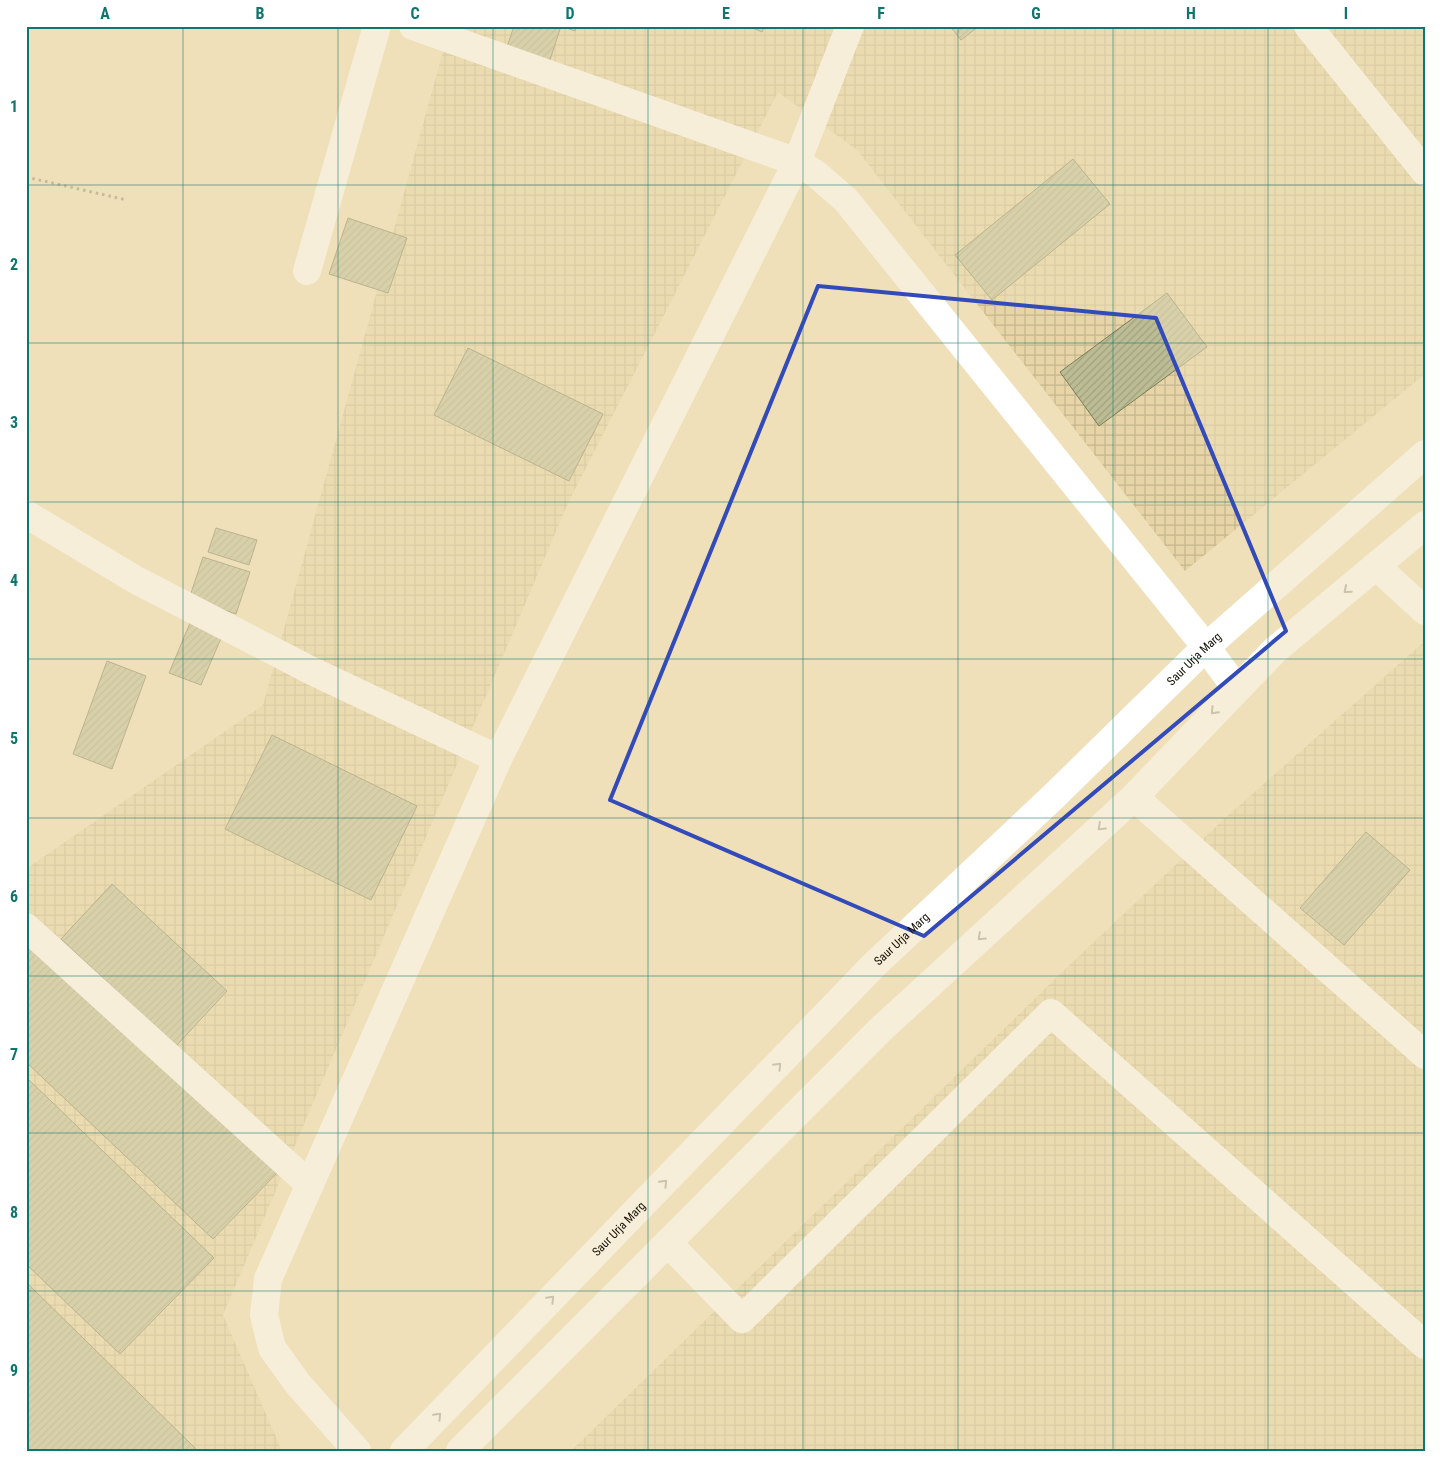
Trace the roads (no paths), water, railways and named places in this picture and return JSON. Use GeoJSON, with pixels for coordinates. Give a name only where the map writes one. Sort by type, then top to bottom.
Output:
{"type":"FeatureCollection","features":[{"type":"Feature","properties":{"kind":"street"},"geometry":{"type":"LineString","coordinates":[[307,271],[377,26]]}},
{"type":"Feature","properties":{"kind":"street"},"geometry":{"type":"LineString","coordinates":[[413,26],[796,162],[816,174],[846,200],[1206,647],[1236,688]]}},
{"type":"Feature","properties":{"kind":"street"},"geometry":{"type":"LineString","coordinates":[[357,1451],[298,1384],[272,1348],[264,1315],[268,1280],[498,759],[796,162],[850,26]]}},
{"type":"Feature","properties":{"kind":"street"},"geometry":{"type":"LineString","coordinates":[[1308,26],[1425,172]]}},
{"type":"Feature","properties":{"kind":"street","name":"Saur Urja Marg"},"geometry":{"type":"LineString","coordinates":[[404,1451],[874,965],[1053,797],[1206,647],[1425,454]]}},
{"type":"Feature","properties":{"kind":"street"},"geometry":{"type":"LineString","coordinates":[[26,514],[136,580],[312,671],[498,759]]}},
{"type":"Feature","properties":{"kind":"street"},"geometry":{"type":"LineString","coordinates":[[460,1451],[880,1030],[1134,796],[1236,688],[1275,650],[1425,524]]}},
{"type":"Feature","properties":{"kind":"street"},"geometry":{"type":"LineString","coordinates":[[1376,566],[1425,611]]}},
{"type":"Feature","properties":{"kind":"street"},"geometry":{"type":"LineString","coordinates":[[1134,796],[1425,1055]]}},
{"type":"Feature","properties":{"kind":"street"},"geometry":{"type":"LineString","coordinates":[[26,927],[310,1185]]}},
{"type":"Feature","properties":{"kind":"street"},"geometry":{"type":"LineString","coordinates":[[668,1243],[742,1319],[1051,1013],[1425,1345]]}}]}
